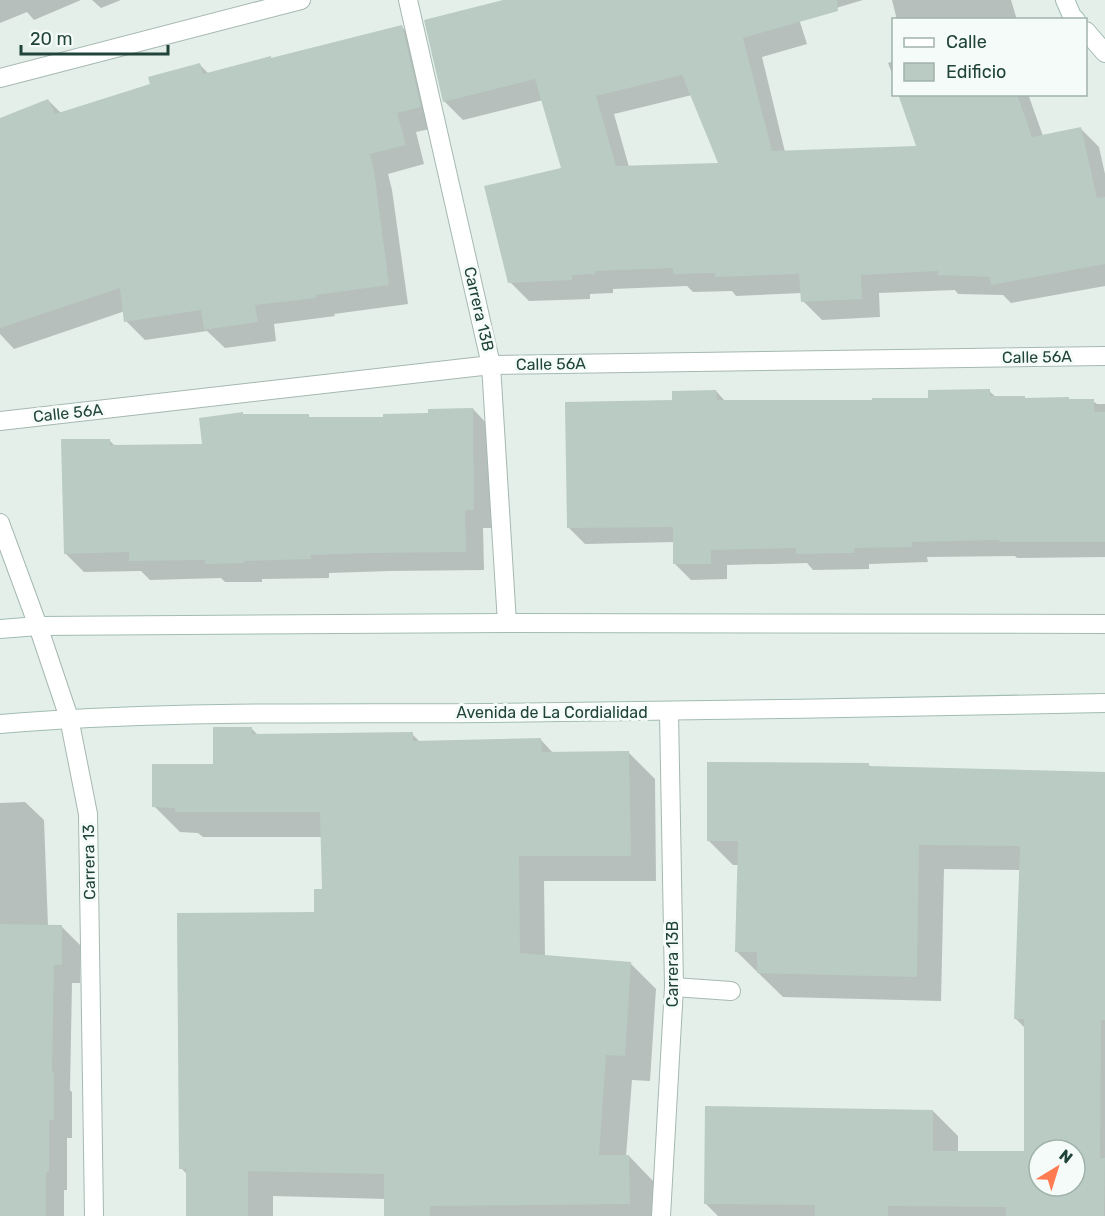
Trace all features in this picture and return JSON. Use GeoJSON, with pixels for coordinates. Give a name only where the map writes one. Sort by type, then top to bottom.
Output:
{"type":"FeatureCollection","features":[{"type":"Feature","properties":{"kind":"street"},"geometry":{"type":"LineString","coordinates":[[0,78],[301,0]]}},
{"type":"Feature","properties":{"kind":"street","name":"Carrera 13B"},"geometry":{"type":"LineString","coordinates":[[408,0],[491,365],[507,623]]}},
{"type":"Feature","properties":{"kind":"street"},"geometry":{"type":"LineString","coordinates":[[1065,0],[1074,18]]}},
{"type":"Feature","properties":{"kind":"street"},"geometry":{"type":"LineString","coordinates":[[1087,32],[1105,53]]}},
{"type":"Feature","properties":{"kind":"street","name":"Calle 56A"},"geometry":{"type":"LineString","coordinates":[[0,421],[491,365],[1105,356]]}},
{"type":"Feature","properties":{"kind":"street","name":"Carrera 13"},"geometry":{"type":"LineString","coordinates":[[0,523],[69,718],[88,814],[94,1216]]}},
{"type":"Feature","properties":{"kind":"street"},"geometry":{"type":"LineString","coordinates":[[0,629],[38,626],[507,623],[1105,624]]}},
{"type":"Feature","properties":{"kind":"street","name":"Avenida de La Cordialidad"},"geometry":{"type":"LineString","coordinates":[[0,724],[69,718],[218,714],[669,712],[1105,703]]}},
{"type":"Feature","properties":{"kind":"street","name":"Carrera 13B"},"geometry":{"type":"LineString","coordinates":[[661,1216],[674,987],[669,712]]}},
{"type":"Feature","properties":{"kind":"street"},"geometry":{"type":"LineString","coordinates":[[674,987],[731,991]]}},
{"type":"Feature","properties":{"kind":"building"},"geometry":{"type":"Polygon","coordinates":[[[503,0],[837,0],[838,11],[743,38],[772,151],[916,146],[899,96],[1018,96],[1032,137],[1081,127],[1097,198],[1105,197],[1105,264],[991,285],[990,277],[938,275],[938,271],[861,275],[862,299],[801,302],[799,274],[715,277],[715,273],[673,274],[673,268],[595,271],[595,274],[572,275],[572,280],[508,283],[484,186],[561,168],[535,79],[443,102],[424,20],[503,0]],[[682,75],[596,96],[616,166],[718,163],[682,75]]]}},
{"type":"Feature","properties":{"kind":"building"},"geometry":{"type":"Polygon","coordinates":[[[402,25],[421,107],[397,113],[406,145],[370,154],[389,285],[316,295],[316,298],[255,305],[258,322],[204,330],[201,310],[124,322],[120,288],[0,328],[0,118],[48,99],[55,114],[150,84],[148,77],[200,63],[203,74],[402,25]]]}},
{"type":"Feature","properties":{"kind":"building"},"geometry":{"type":"Polygon","coordinates":[[[990,389],[990,396],[1094,399],[1094,412],[1105,412],[1105,542],[999,542],[999,540],[912,542],[912,547],[854,548],[854,553],[796,554],[796,548],[711,550],[711,564],[673,564],[673,527],[567,528],[565,402],[672,400],[672,391],[716,390],[717,400],[872,400],[872,398],[928,398],[928,390],[990,389]]]}},
{"type":"Feature","properties":{"kind":"building"},"geometry":{"type":"Polygon","coordinates":[[[473,408],[474,510],[465,510],[466,552],[311,555],[311,559],[205,564],[205,560],[129,561],[129,552],[64,554],[61,439],[110,439],[110,445],[202,444],[199,418],[243,412],[243,414],[309,414],[309,417],[383,417],[383,414],[428,413],[428,409],[473,408]]]}},
{"type":"Feature","properties":{"kind":"building"},"geometry":{"type":"Polygon","coordinates":[[[213,727],[252,727],[252,734],[413,732],[413,741],[541,738],[542,752],[629,751],[631,856],[519,856],[520,953],[631,962],[625,1056],[606,1055],[599,1155],[629,1155],[630,1204],[430,1206],[430,1216],[384,1216],[384,1174],[248,1171],[248,1216],[186,1216],[186,1169],[179,1169],[177,913],[314,912],[314,889],[322,889],[320,812],[175,812],[175,808],[152,807],[152,764],[213,764],[213,727]]]}},
{"type":"Feature","properties":{"kind":"building"},"geometry":{"type":"Polygon","coordinates":[[[707,762],[869,763],[869,766],[1105,772],[1105,1020],[1101,1020],[1100,1158],[1105,1158],[1104,1216],[1006,1216],[1006,1207],[888,1206],[888,1216],[815,1216],[815,1205],[704,1204],[705,1106],[933,1110],[933,1151],[1024,1151],[1024,1019],[1014,1019],[1020,846],[919,845],[917,977],[757,973],[757,952],[735,952],[738,841],[707,841],[707,762]]]}},
{"type":"Feature","properties":{"kind":"building"},"geometry":{"type":"Polygon","coordinates":[[[0,924],[62,925],[62,965],[54,965],[52,1072],[54,1072],[54,1120],[49,1120],[46,1216],[0,1216],[0,924]]]}}]}
